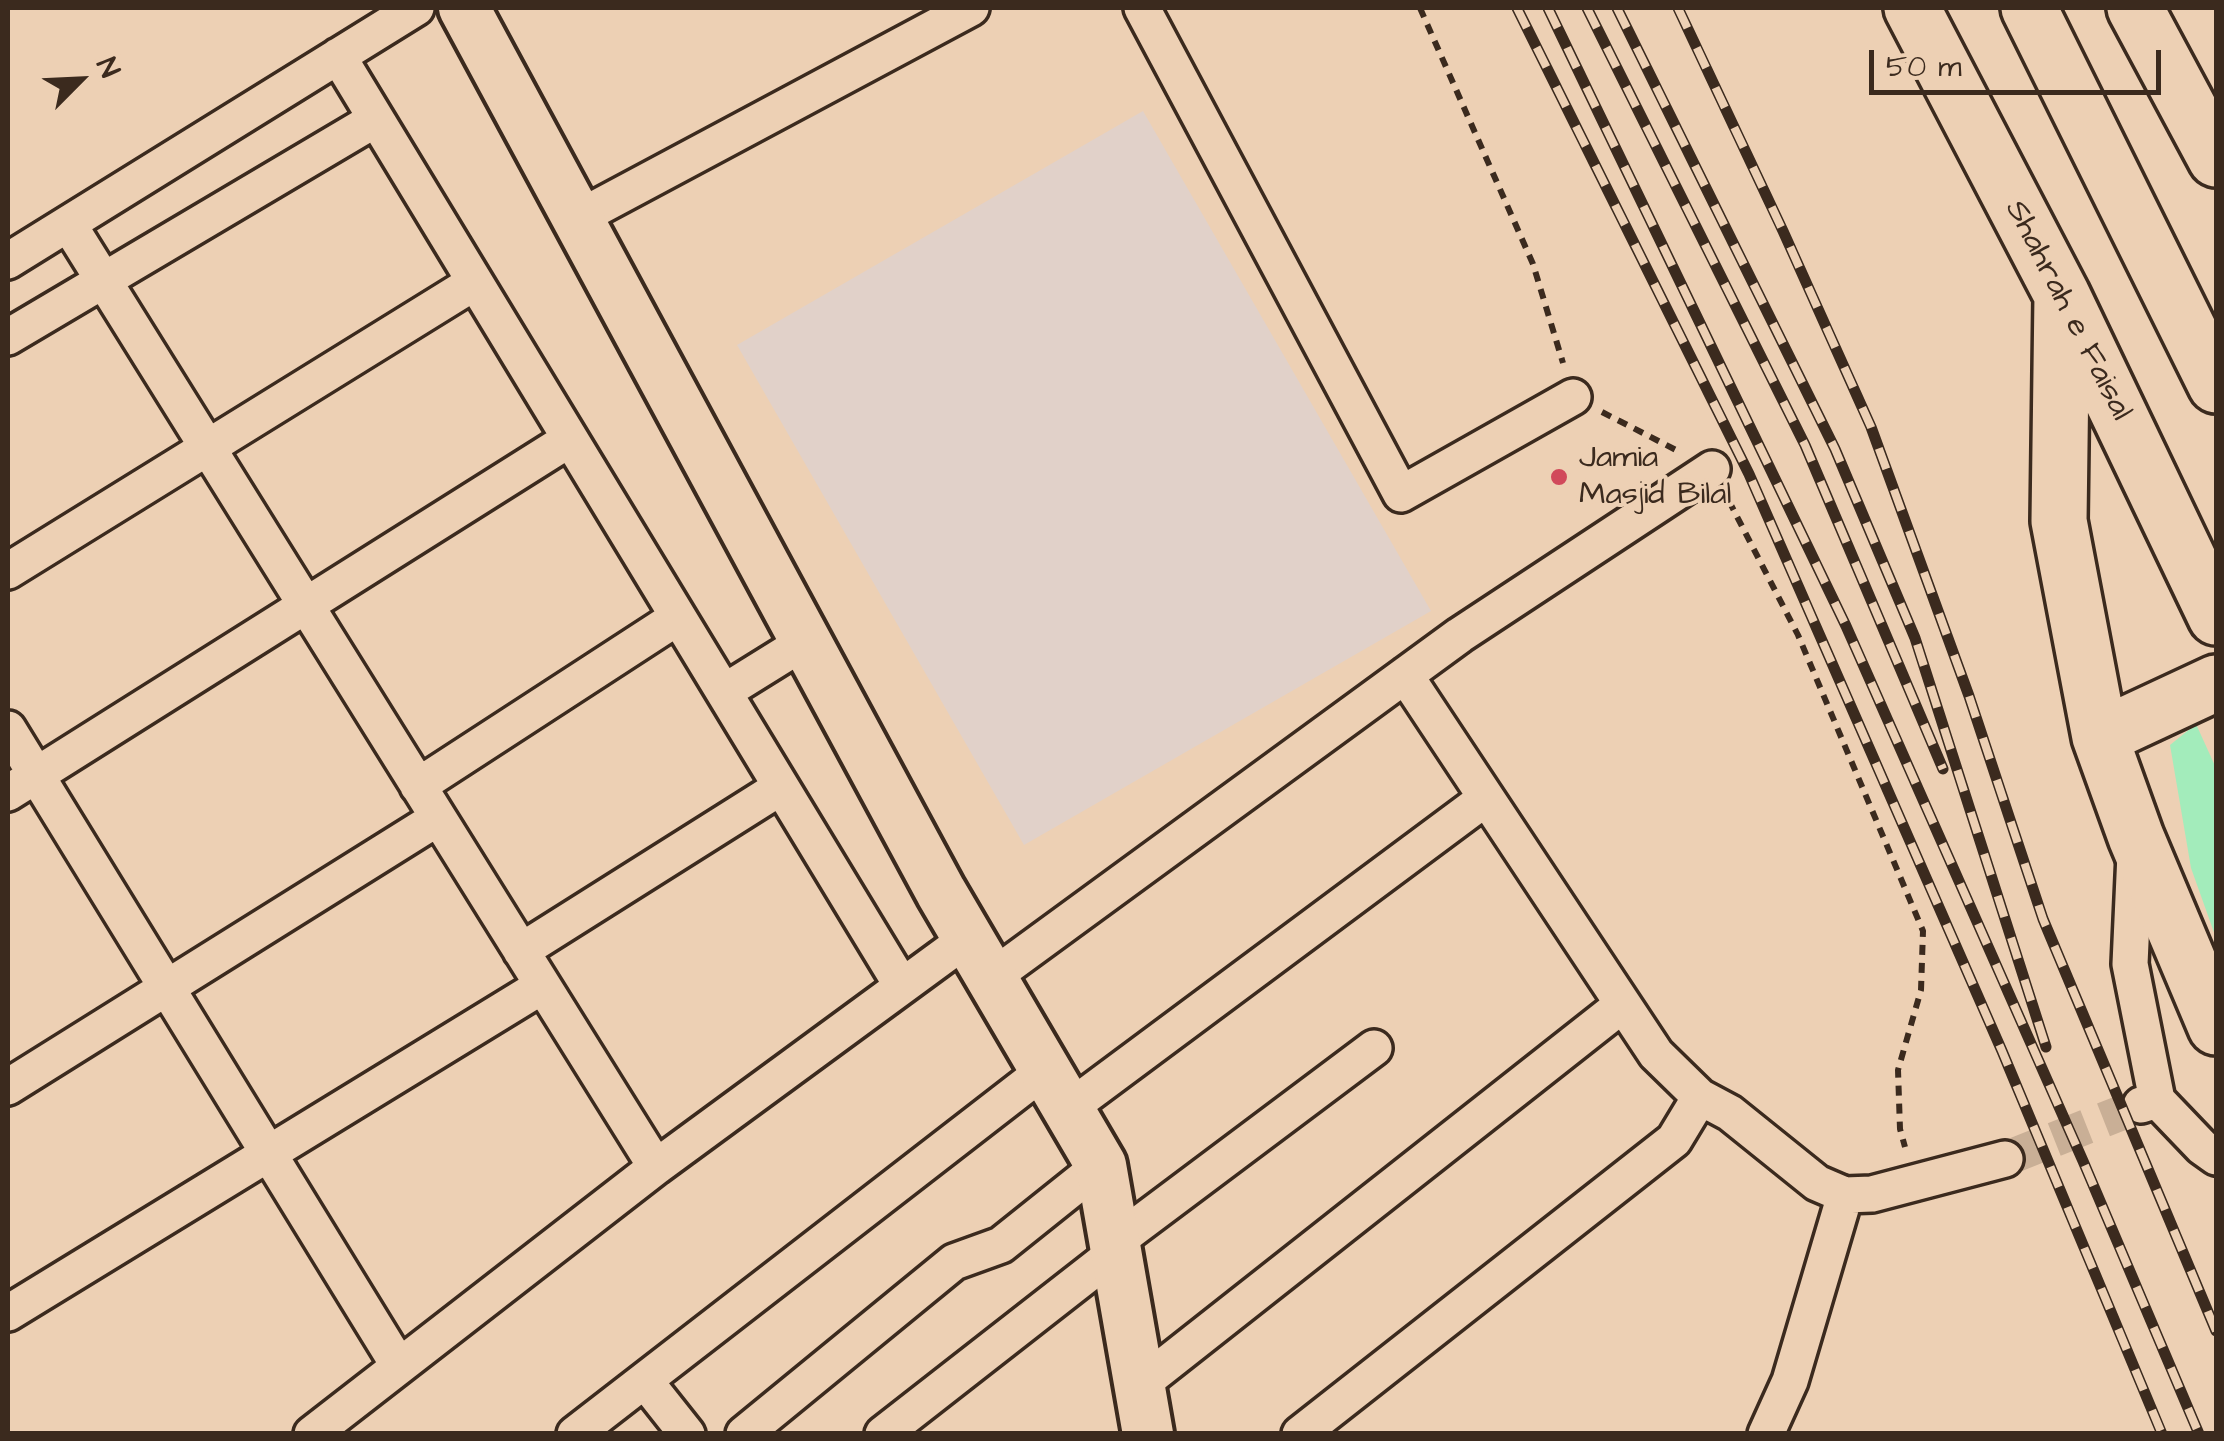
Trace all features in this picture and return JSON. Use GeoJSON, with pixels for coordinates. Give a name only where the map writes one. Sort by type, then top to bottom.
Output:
{"type":"FeatureCollection","features":[{"type":"Feature","properties":{"kind":"highway","name":"Shahrah e Faisal"},"geometry":{"type":"LineString","coordinates":[[1912,8],[2062,295],[2216,617]]}},
{"type":"Feature","properties":{"kind":"highway"},"geometry":{"type":"LineString","coordinates":[[2028,8],[2216,385]]}},
{"type":"Feature","properties":{"kind":"highway"},"geometry":{"type":"LineString","coordinates":[[2135,8],[2216,159]]}},
{"type":"Feature","properties":{"kind":"highway"},"geometry":{"type":"LineString","coordinates":[[2062,295],[2058,521],[2100,737],[2136,837],[2216,1027]]}},
{"type":"Feature","properties":{"kind":"highway"},"geometry":{"type":"LineString","coordinates":[[2100,737],[2216,682]]}},
{"type":"Feature","properties":{"kind":"street"},"geometry":{"type":"LineString","coordinates":[[8,261],[416,8]]}},
{"type":"Feature","properties":{"kind":"street"},"geometry":{"type":"LineString","coordinates":[[464,8],[979,958],[1101,1165],[1148,1434]]}},
{"type":"Feature","properties":{"kind":"street"},"geometry":{"type":"LineString","coordinates":[[1142,8],[1400,494],[1573,397]]}},
{"type":"Feature","properties":{"kind":"street"},"geometry":{"type":"LineString","coordinates":[[578,218],[962,10]]}},
{"type":"Feature","properties":{"kind":"street"},"geometry":{"type":"LineString","coordinates":[[338,56],[902,986]]}},
{"type":"Feature","properties":{"kind":"street"},"geometry":{"type":"LineString","coordinates":[[8,337],[376,118]]}},
{"type":"Feature","properties":{"kind":"street"},"geometry":{"type":"LineString","coordinates":[[69,225],[656,1167]]}},
{"type":"Feature","properties":{"kind":"street"},"geometry":{"type":"LineString","coordinates":[[8,571],[475,282]]}},
{"type":"Feature","properties":{"kind":"street"},"geometry":{"type":"LineString","coordinates":[[22,784],[570,438]]}},
{"type":"Feature","properties":{"kind":"street"},"geometry":{"type":"LineString","coordinates":[[312,1434],[656,1167],[902,986],[979,958],[1712,468]]}},
{"type":"Feature","properties":{"kind":"street"},"geometry":{"type":"LineString","coordinates":[[418,786],[678,617]]}},
{"type":"Feature","properties":{"kind":"street"},"geometry":{"type":"LineString","coordinates":[[724,692],[806,641]]}},
{"type":"Feature","properties":{"kind":"street"},"geometry":{"type":"LineString","coordinates":[[1405,675],[1656,1054],[1700,1098],[1730,1113],[1817,1183],[1845,1195],[1872,1194],[2004,1159]]}},
{"type":"Feature","properties":{"kind":"street"},"geometry":{"type":"LineString","coordinates":[[8,729],[22,784],[166,987],[399,1366]]}},
{"type":"Feature","properties":{"kind":"street"},"geometry":{"type":"LineString","coordinates":[[521,952],[781,787]]}},
{"type":"Feature","properties":{"kind":"street"},"geometry":{"type":"LineString","coordinates":[[575,1434],[759,1288],[1486,798]]}},
{"type":"Feature","properties":{"kind":"street"},"geometry":{"type":"LineString","coordinates":[[8,1087],[438,818]]}},
{"type":"Feature","properties":{"kind":"street"},"geometry":{"type":"LineString","coordinates":[[2136,837],[2130,964],[2149,1102],[2216,1156]]}},
{"type":"Feature","properties":{"kind":"street"},"geometry":{"type":"LineString","coordinates":[[8,1313],[542,986]]}},
{"type":"Feature","properties":{"kind":"street"},"geometry":{"type":"LineString","coordinates":[[1140,1385],[1622,1004]]}},
{"type":"Feature","properties":{"kind":"street"},"geometry":{"type":"LineString","coordinates":[[883,1434],[1374,1048]]}},
{"type":"Feature","properties":{"kind":"street"},"geometry":{"type":"LineString","coordinates":[[1300,1434],[1674,1140],[1700,1098]]}},
{"type":"Feature","properties":{"kind":"street"},"geometry":{"type":"LineString","coordinates":[[744,1434],[954,1262],[1001,1246],[1101,1165]]}},
{"type":"Feature","properties":{"kind":"street"},"geometry":{"type":"LineString","coordinates":[[1766,1434],[1790,1381],[1845,1195]]}},
{"type":"Feature","properties":{"kind":"street"},"geometry":{"type":"LineString","coordinates":[[645,1380],[687,1434]]}},
{"type":"Feature","properties":{"kind":"path"},"geometry":{"type":"LineString","coordinates":[[1420,8],[1533,264],[1573,397],[1712,468],[1798,635],[1923,932],[1922,990],[1898,1070],[1900,1130],[1917,1182]]}},
{"type":"Feature","properties":{"kind":"shaded area"},"geometry":{"type":"Polygon","coordinates":[[[1143,111],[1431,611],[1024,845],[737,345],[1143,111]]]}},
{"type":"Feature","properties":{"kind":"green space"},"geometry":{"type":"Polygon","coordinates":[[[2196,724],[2216,768],[2216,938],[2191,868],[2170,745],[2196,724]]]}},
{"type":"Feature","properties":{"kind":"tunnel"},"geometry":{"type":"LineString","coordinates":[[2005,1159],[2141,1105]]}},
{"type":"Feature","properties":{"kind":"railway"},"geometry":{"type":"LineString","coordinates":[[1517,8],[1749,474],[2002,1051],[2162,1434]]}},
{"type":"Feature","properties":{"kind":"railway"},"geometry":{"type":"LineString","coordinates":[[1548,8],[1846,626],[2199,1434]]}},
{"type":"Feature","properties":{"kind":"railway"},"geometry":{"type":"LineString","coordinates":[[1587,8],[1805,445],[1943,769]]}},
{"type":"Feature","properties":{"kind":"railway"},"geometry":{"type":"LineString","coordinates":[[1617,8],[1835,449],[1915,638],[2046,1047]]}},
{"type":"Feature","properties":{"kind":"railway"},"geometry":{"type":"LineString","coordinates":[[1678,8],[1871,427],[1969,696],[2043,919],[2216,1331]]}},
{"type":"Feature","properties":{"kind":"place","name":"Jamia Masjid Bilal"},"geometry":{"type":"Point","coordinates":[1559,477]}}]}
